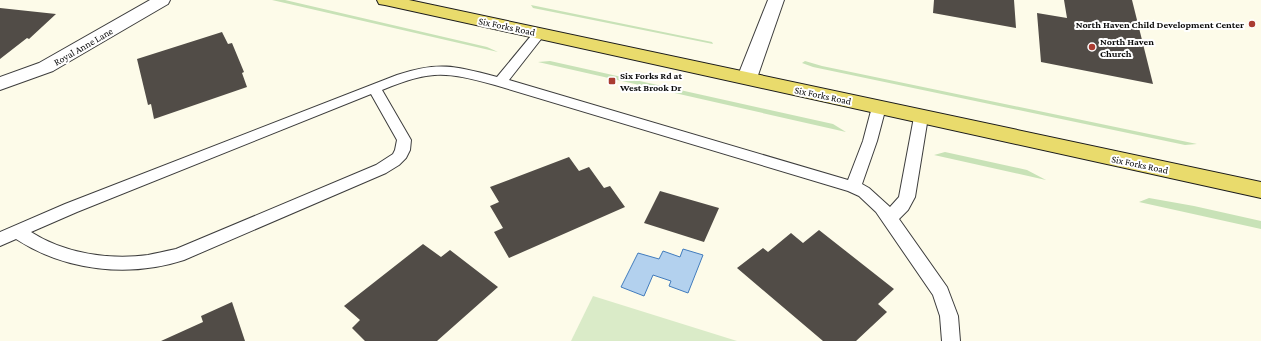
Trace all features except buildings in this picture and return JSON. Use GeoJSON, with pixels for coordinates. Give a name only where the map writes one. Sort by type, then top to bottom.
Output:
{"type":"FeatureCollection","features":[{"type":"Feature","properties":{"kind":"main road","name":"Six Forks Road"},"geometry":{"type":"LineString","coordinates":[[385,0],[1261,190]]}},
{"type":"Feature","properties":{"kind":"street","name":"Royal Anne Lane"},"geometry":{"type":"LineString","coordinates":[[0,84],[46,67],[162,0]]}},
{"type":"Feature","properties":{"kind":"street"},"geometry":{"type":"LineString","coordinates":[[747,78],[776,0]]}},
{"type":"Feature","properties":{"kind":"lane"},"geometry":{"type":"LineString","coordinates":[[500,82],[539,34]]}},
{"type":"Feature","properties":{"kind":"lane"},"geometry":{"type":"LineString","coordinates":[[0,239],[71,208],[374,88],[412,74],[432,70],[468,74],[500,82],[853,187],[864,192],[874,200],[890,218],[922,263],[940,292],[949,316],[951,341]]}},
{"type":"Feature","properties":{"kind":"lane"},"geometry":{"type":"LineString","coordinates":[[18,232],[30,241],[52,251],[79,258],[111,262],[145,262],[178,255],[392,163],[400,156],[404,148],[404,140],[374,88]]}},
{"type":"Feature","properties":{"kind":"lane"},"geometry":{"type":"LineString","coordinates":[[853,187],[870,141],[879,107]]}},
{"type":"Feature","properties":{"kind":"lane"},"geometry":{"type":"LineString","coordinates":[[890,218],[902,206],[907,197],[921,117]]}},
{"type":"Feature","properties":{"kind":"green space"},"geometry":{"type":"Polygon","coordinates":[[[272,0],[285,0],[487,47],[498,52],[272,0]]]}},
{"type":"Feature","properties":{"kind":"green space"},"geometry":{"type":"Polygon","coordinates":[[[531,5],[712,42],[713,44],[533,8],[531,5]]]}},
{"type":"Feature","properties":{"kind":"green space"},"geometry":{"type":"Polygon","coordinates":[[[550,61],[833,124],[846,132],[538,62],[550,61]]]}},
{"type":"Feature","properties":{"kind":"green space"},"geometry":{"type":"Polygon","coordinates":[[[805,61],[822,66],[1197,144],[1185,145],[813,67],[802,63],[805,61]]]}},
{"type":"Feature","properties":{"kind":"green space"},"geometry":{"type":"Polygon","coordinates":[[[945,152],[1027,170],[1046,180],[934,155],[945,152]]]}},
{"type":"Feature","properties":{"kind":"green space"},"geometry":{"type":"Polygon","coordinates":[[[1149,198],[1194,206],[1261,221],[1261,229],[1139,202],[1149,198]]]}},
{"type":"Feature","properties":{"kind":"green space"},"geometry":{"type":"Polygon","coordinates":[[[593,296],[737,341],[571,341],[593,296]]]}},
{"type":"Feature","properties":{"kind":"water"},"geometry":{"type":"Polygon","coordinates":[[[683,249],[703,255],[688,293],[669,286],[671,281],[653,275],[644,296],[621,287],[638,253],[659,259],[663,251],[680,257],[683,249]]]}},
{"type":"Feature","properties":{"kind":"place","name":"North Haven Child Development Center"},"geometry":{"type":"Point","coordinates":[1252,24]}},
{"type":"Feature","properties":{"kind":"place","name":"North Haven Church"},"geometry":{"type":"Point","coordinates":[1092,47]}},
{"type":"Feature","properties":{"kind":"place","name":"Six Forks Rd at West Brook Dr"},"geometry":{"type":"Point","coordinates":[612,81]}}]}
